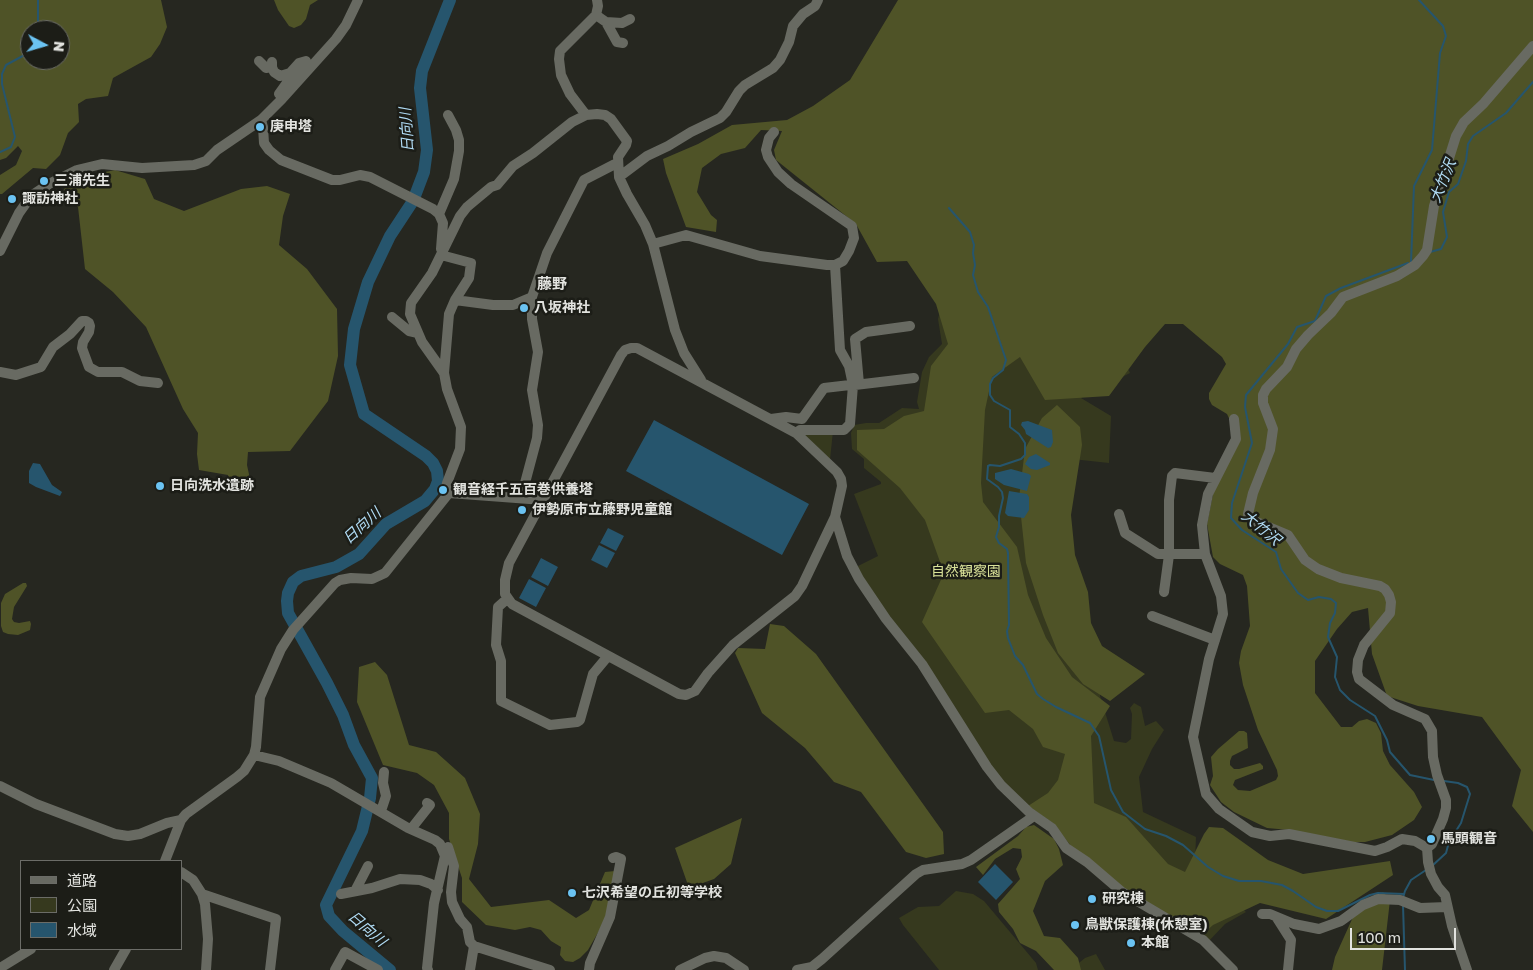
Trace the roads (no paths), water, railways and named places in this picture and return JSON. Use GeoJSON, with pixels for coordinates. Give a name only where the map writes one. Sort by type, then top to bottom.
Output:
{"type":"FeatureCollection","features":[{"type":"Feature","properties":{"kind":"street"},"geometry":{"type":"LineString","coordinates":[[0,250],[19,213],[31,196],[69,174],[102,164],[142,168],[201,164],[206,161],[217,150],[264,117],[325,53],[346,25],[358,0]]}},
{"type":"Feature","properties":{"kind":"street"},"geometry":{"type":"LineString","coordinates":[[586,116],[570,94],[561,75],[559,59],[560,51],[596,15],[597,0]]}},
{"type":"Feature","properties":{"kind":"street"},"geometry":{"type":"LineString","coordinates":[[619,178],[648,156],[720,118],[746,84],[772,68],[780,60],[789,42],[793,26],[803,14],[815,6],[818,0]]}},
{"type":"Feature","properties":{"kind":"street"},"geometry":{"type":"LineString","coordinates":[[596,15],[606,22],[617,42],[624,43]]}},
{"type":"Feature","properties":{"kind":"street"},"geometry":{"type":"LineString","coordinates":[[606,22],[622,23],[630,19]]}},
{"type":"Feature","properties":{"kind":"street"},"geometry":{"type":"LineString","coordinates":[[1427,848],[1432,844],[1445,814],[1446,800],[1437,775],[1433,756],[1432,730],[1425,719],[1393,705],[1359,679],[1356,672],[1364,645],[1390,613],[1391,602],[1385,589],[1341,578],[1318,569],[1305,560],[1288,535],[1252,520],[1248,514],[1253,493],[1270,450],[1272,429],[1263,403],[1266,389],[1287,367],[1296,349],[1308,334],[1331,313],[1343,297],[1397,276],[1424,256],[1427,250],[1434,206],[1456,136],[1464,122],[1484,103],[1533,46]]}},
{"type":"Feature","properties":{"kind":"street"},"geometry":{"type":"LineString","coordinates":[[259,61],[266,68],[272,65],[274,72],[280,76],[290,73],[299,63],[306,61],[273,101],[264,117],[264,144],[269,150],[281,160],[332,180],[360,175],[370,177],[427,205],[439,214],[443,226],[441,254]]}},
{"type":"Feature","properties":{"kind":"street"},"geometry":{"type":"LineString","coordinates":[[444,373],[422,342],[409,308],[432,273],[460,216],[467,207],[491,187],[497,185],[513,166],[533,153],[572,122],[597,114],[605,115],[612,119],[627,141],[618,157],[619,178],[645,225],[653,244],[675,330],[684,353],[701,381]]}},
{"type":"Feature","properties":{"kind":"street"},"geometry":{"type":"LineString","coordinates":[[439,214],[454,179],[459,151],[459,140],[456,130],[448,115]]}},
{"type":"Feature","properties":{"kind":"street"},"geometry":{"type":"LineString","coordinates":[[653,244],[686,235],[760,256],[835,265],[844,260],[854,238],[852,226],[791,184],[778,172],[766,150],[769,138],[774,132]]}},
{"type":"Feature","properties":{"kind":"street"},"geometry":{"type":"LineString","coordinates":[[521,498],[537,438],[538,424],[532,390],[538,352],[532,319],[532,297],[547,253],[584,180],[617,163]]}},
{"type":"Feature","properties":{"kind":"street"},"geometry":{"type":"LineString","coordinates":[[441,254],[471,263],[469,278],[455,300],[449,314],[444,373],[446,389],[462,431],[460,449],[446,482],[446,488],[449,493]]}},
{"type":"Feature","properties":{"kind":"street"},"geometry":{"type":"LineString","coordinates":[[796,433],[800,430],[844,430],[850,424],[853,385],[849,366],[840,350],[835,265]]}},
{"type":"Feature","properties":{"kind":"street"},"geometry":{"type":"LineString","coordinates":[[455,300],[493,305],[513,305],[532,297]]}},
{"type":"Feature","properties":{"kind":"street"},"geometry":{"type":"LineString","coordinates":[[392,317],[409,331],[418,333]]}},
{"type":"Feature","properties":{"kind":"street"},"geometry":{"type":"LineString","coordinates":[[0,372],[16,375],[41,367],[53,347],[70,334],[82,321],[86,320],[90,326],[82,348],[89,367],[98,372],[122,372],[140,381],[158,383]]}},
{"type":"Feature","properties":{"kind":"street"},"geometry":{"type":"LineString","coordinates":[[855,385],[855,339],[866,332],[910,326]]}},
{"type":"Feature","properties":{"kind":"street"},"geometry":{"type":"LineString","coordinates":[[638,348],[701,381],[796,433],[837,472],[842,486],[834,517],[802,586],[795,596],[733,645],[691,694],[679,694],[512,604],[504,590],[507,568],[625,350],[638,348]]}},
{"type":"Feature","properties":{"kind":"street"},"geometry":{"type":"LineString","coordinates":[[771,419],[786,417],[802,419],[829,383],[855,385],[914,378]]}},
{"type":"Feature","properties":{"kind":"street"},"geometry":{"type":"LineString","coordinates":[[1234,418],[1236,439],[1208,494],[1202,525],[1205,554],[1221,596],[1223,614],[1207,668],[1193,737],[1206,794],[1219,809],[1252,832],[1270,836],[1289,834],[1375,851],[1402,839],[1415,841],[1427,848]]}},
{"type":"Feature","properties":{"kind":"street"},"geometry":{"type":"LineString","coordinates":[[1164,592],[1169,555],[1169,500],[1172,476],[1174,473],[1216,478]]}},
{"type":"Feature","properties":{"kind":"street"},"geometry":{"type":"LineString","coordinates":[[449,493],[543,500]]}},
{"type":"Feature","properties":{"kind":"street"},"geometry":{"type":"LineString","coordinates":[[165,860],[181,820],[186,814],[244,771],[254,755],[260,697],[281,649],[293,630],[334,583],[351,578],[372,580],[385,573],[449,493]]}},
{"type":"Feature","properties":{"kind":"street"},"geometry":{"type":"LineString","coordinates":[[1119,514],[1125,533],[1158,554],[1205,554]]}},
{"type":"Feature","properties":{"kind":"street"},"geometry":{"type":"LineString","coordinates":[[834,517],[852,567],[886,619],[922,664],[987,767],[1001,785],[1034,816],[1052,828],[1066,848],[1087,862],[1122,892],[1194,934],[1210,946],[1233,970]]}},
{"type":"Feature","properties":{"kind":"street"},"geometry":{"type":"LineString","coordinates":[[507,598],[498,607],[496,645],[501,662],[501,700],[550,725],[577,722],[580,720],[593,674],[608,656]]}},
{"type":"Feature","properties":{"kind":"street"},"geometry":{"type":"LineString","coordinates":[[1152,616],[1215,640]]}},
{"type":"Feature","properties":{"kind":"street"},"geometry":{"type":"LineString","coordinates":[[254,755],[304,771],[331,783],[411,829],[435,840],[440,840],[448,846],[454,866],[451,892],[452,902],[460,919],[467,927],[470,942],[474,946],[550,970]]}},
{"type":"Feature","properties":{"kind":"street"},"geometry":{"type":"LineString","coordinates":[[377,809],[386,796],[383,783],[384,772]]}},
{"type":"Feature","properties":{"kind":"street"},"geometry":{"type":"LineString","coordinates":[[0,786],[36,804],[115,834],[128,836],[140,834],[167,823],[181,820]]}},
{"type":"Feature","properties":{"kind":"street"},"geometry":{"type":"LineString","coordinates":[[411,829],[430,805],[427,803]]}},
{"type":"Feature","properties":{"kind":"street"},"geometry":{"type":"LineString","coordinates":[[797,970],[812,967],[822,959],[916,874],[923,870],[962,864],[971,860],[1034,816]]}},
{"type":"Feature","properties":{"kind":"street"},"geometry":{"type":"LineString","coordinates":[[425,969],[434,903],[445,856],[443,848],[435,840]]}},
{"type":"Feature","properties":{"kind":"street"},"geometry":{"type":"LineString","coordinates":[[1427,848],[1431,874],[1438,888],[1445,895],[1452,926],[1467,970]]}},
{"type":"Feature","properties":{"kind":"street"},"geometry":{"type":"LineString","coordinates":[[589,970],[590,963],[610,917],[621,859],[613,858]]}},
{"type":"Feature","properties":{"kind":"street"},"geometry":{"type":"LineString","coordinates":[[354,891],[368,866]]}},
{"type":"Feature","properties":{"kind":"street"},"geometry":{"type":"LineString","coordinates":[[182,873],[193,880],[202,894],[208,939],[206,970]]}},
{"type":"Feature","properties":{"kind":"street"},"geometry":{"type":"LineString","coordinates":[[341,894],[372,888],[400,879],[420,880],[431,884],[438,890]]}},
{"type":"Feature","properties":{"kind":"street"},"geometry":{"type":"LineString","coordinates":[[202,894],[280,919],[270,970]]}},
{"type":"Feature","properties":{"kind":"street"},"geometry":{"type":"LineString","coordinates":[[1262,914],[1270,914],[1294,924],[1319,929],[1341,921],[1363,905],[1378,899],[1404,902],[1420,908],[1448,907]]}},
{"type":"Feature","properties":{"kind":"street"},"geometry":{"type":"LineString","coordinates":[[1277,918],[1291,940],[1288,970]]}},
{"type":"Feature","properties":{"kind":"street"},"geometry":{"type":"LineString","coordinates":[[470,970],[474,946]]}},
{"type":"Feature","properties":{"kind":"street"},"geometry":{"type":"LineString","coordinates":[[0,968],[29,950]]}},
{"type":"Feature","properties":{"kind":"street"},"geometry":{"type":"LineString","coordinates":[[114,970],[125,950]]}},
{"type":"Feature","properties":{"kind":"street"},"geometry":{"type":"LineString","coordinates":[[335,970],[345,952],[362,966],[378,970]]}},
{"type":"Feature","properties":{"kind":"street"},"geometry":{"type":"LineString","coordinates":[[680,970],[705,958],[714,956],[726,958],[744,970]]}},
{"type":"Feature","properties":{"kind":"water"},"geometry":{"type":"Polygon","coordinates":[[[654,420],[809,504],[782,555],[626,471],[654,420]]]}},
{"type":"Feature","properties":{"kind":"water"},"geometry":{"type":"Polygon","coordinates":[[[1028,421],[1052,430],[1053,442],[1051,447],[1048,448],[1026,434],[1021,425],[1022,422],[1028,421]]]}},
{"type":"Feature","properties":{"kind":"water"},"geometry":{"type":"Polygon","coordinates":[[[1036,454],[1050,463],[1050,465],[1037,470],[1031,469],[1025,464],[1029,457],[1036,454]]]}},
{"type":"Feature","properties":{"kind":"water"},"geometry":{"type":"Polygon","coordinates":[[[33,463],[40,464],[52,485],[62,492],[60,496],[29,483],[29,471],[33,463]]]}},
{"type":"Feature","properties":{"kind":"water"},"geometry":{"type":"Polygon","coordinates":[[[1011,469],[1031,476],[1027,491],[1004,485],[995,479],[995,473],[1011,469]]]}},
{"type":"Feature","properties":{"kind":"water"},"geometry":{"type":"Polygon","coordinates":[[[1009,491],[1027,494],[1029,497],[1029,510],[1024,518],[1008,516],[1005,513],[1009,491]]]}},
{"type":"Feature","properties":{"kind":"water"},"geometry":{"type":"Polygon","coordinates":[[[608,528],[624,536],[616,551],[600,543],[608,528]]]}},
{"type":"Feature","properties":{"kind":"water"},"geometry":{"type":"Polygon","coordinates":[[[599,545],[615,553],[607,568],[591,560],[599,545]]]}},
{"type":"Feature","properties":{"kind":"water"},"geometry":{"type":"Polygon","coordinates":[[[541,558],[558,567],[548,586],[531,577],[541,558]]]}},
{"type":"Feature","properties":{"kind":"water"},"geometry":{"type":"Polygon","coordinates":[[[529,579],[546,588],[536,607],[519,598],[529,579]]]}},
{"type":"Feature","properties":{"kind":"water"},"geometry":{"type":"Polygon","coordinates":[[[995,864],[1013,882],[996,900],[978,882],[995,864]]]}},
{"type":"Feature","properties":{"kind":"waterway"},"geometry":{"type":"LineString","coordinates":[[38,0],[38,20]]}},
{"type":"Feature","properties":{"kind":"waterway","name":"日向川"},"geometry":{"type":"LineString","coordinates":[[390,970],[343,931],[329,916],[326,905],[362,831],[370,798],[372,778],[354,745],[343,715],[327,683],[288,613],[287,601],[293,582],[301,576],[336,567],[359,554],[386,524],[425,501],[435,489],[438,481],[437,471],[433,463],[426,456],[364,414],[350,365],[354,329],[368,282],[390,236],[413,201],[424,172],[427,150],[420,88],[422,71],[450,0]]}},
{"type":"Feature","properties":{"kind":"waterway"},"geometry":{"type":"LineString","coordinates":[[1411,262],[1414,186],[1432,150],[1440,53],[1446,36],[1443,26],[1419,0]]}},
{"type":"Feature","properties":{"kind":"waterway"},"geometry":{"type":"LineString","coordinates":[[0,152],[11,147],[15,137],[2,84],[2,74],[6,65],[20,57]]}},
{"type":"Feature","properties":{"kind":"waterway","name":"大竹沢"},"geometry":{"type":"LineString","coordinates":[[1430,252],[1441,249],[1447,237],[1443,212],[1449,192],[1458,184],[1466,161],[1468,144],[1473,136],[1506,113],[1533,82]]}},
{"type":"Feature","properties":{"kind":"waterway"},"geometry":{"type":"LineString","coordinates":[[949,208],[970,232],[974,245],[975,265],[973,275],[978,292],[988,307],[1006,360],[1003,370],[993,378],[990,384],[990,395],[994,401],[1010,410],[1010,427],[1019,434],[1025,443],[1025,455],[1021,459],[1000,466],[988,466],[987,479],[998,487],[1002,492],[1003,498],[996,537],[999,543],[1007,549],[1008,553],[1008,638],[1015,656],[1023,665],[1037,694],[1056,707],[1090,723],[1099,736],[1111,790],[1123,812],[1145,829],[1166,836],[1183,845],[1208,867],[1223,876],[1239,881],[1261,881],[1282,885],[1316,907],[1327,911],[1338,911],[1378,893],[1404,894]]}},
{"type":"Feature","properties":{"kind":"waterway","name":"大竹沢"},"geometry":{"type":"LineString","coordinates":[[1408,263],[1341,288],[1326,296],[1315,321],[1297,327],[1288,344],[1246,395],[1245,407],[1252,443],[1232,503],[1231,518],[1242,530],[1276,552],[1281,569],[1298,593],[1308,600],[1319,597],[1331,599],[1336,603],[1328,637],[1337,657],[1335,677],[1340,690],[1350,700],[1375,716],[1387,740],[1390,752],[1410,775],[1434,780]]}},
{"type":"Feature","properties":{"kind":"waterway","name":"大竹沢"},"geometry":{"type":"LineString","coordinates":[[1432,866],[1446,853],[1449,842],[1461,823],[1470,794],[1467,787],[1458,783],[1444,781]]}},
{"type":"Feature","properties":{"kind":"waterway","name":"大竹沢"},"geometry":{"type":"LineString","coordinates":[[1403,898],[1411,880],[1426,870]]}},
{"type":"Feature","properties":{"kind":"waterway","name":"大竹沢"},"geometry":{"type":"LineString","coordinates":[[1403,905],[1405,970]]}},
{"type":"Feature","properties":{"kind":"place","name":"庚申塔"},"geometry":{"type":"Point","coordinates":[260,127]}},
{"type":"Feature","properties":{"kind":"place","name":"三浦先生"},"geometry":{"type":"Point","coordinates":[44,181]}},
{"type":"Feature","properties":{"kind":"place","name":"諏訪神社"},"geometry":{"type":"Point","coordinates":[12,199]}},
{"type":"Feature","properties":{"kind":"place","name":"八坂神社"},"geometry":{"type":"Point","coordinates":[524,308]}},
{"type":"Feature","properties":{"kind":"place","name":"日向洗水遺跡"},"geometry":{"type":"Point","coordinates":[160,486]}},
{"type":"Feature","properties":{"kind":"place","name":"観音経千五百巻供養塔"},"geometry":{"type":"Point","coordinates":[443,490]}},
{"type":"Feature","properties":{"kind":"place","name":"伊勢原市立藤野児童館"},"geometry":{"type":"Point","coordinates":[522,510]}},
{"type":"Feature","properties":{"kind":"place","name":"馬頭観音"},"geometry":{"type":"Point","coordinates":[1431,839]}},
{"type":"Feature","properties":{"kind":"place","name":"七沢希望の丘初等学校"},"geometry":{"type":"Point","coordinates":[572,893]}},
{"type":"Feature","properties":{"kind":"place","name":"研究棟"},"geometry":{"type":"Point","coordinates":[1092,899]}},
{"type":"Feature","properties":{"kind":"place","name":"鳥獣保護棟(休憩室)"},"geometry":{"type":"Point","coordinates":[1075,925]}},
{"type":"Feature","properties":{"kind":"place","name":"本館"},"geometry":{"type":"Point","coordinates":[1131,943]}},
{"type":"Feature","properties":{"kind":"district","name":"藤野"},"geometry":{"type":"Point","coordinates":[552,284]}},
{"type":"Feature","properties":{"kind":"park label","name":"自然観察園"},"geometry":{"type":"Point","coordinates":[966,572]}}]}
